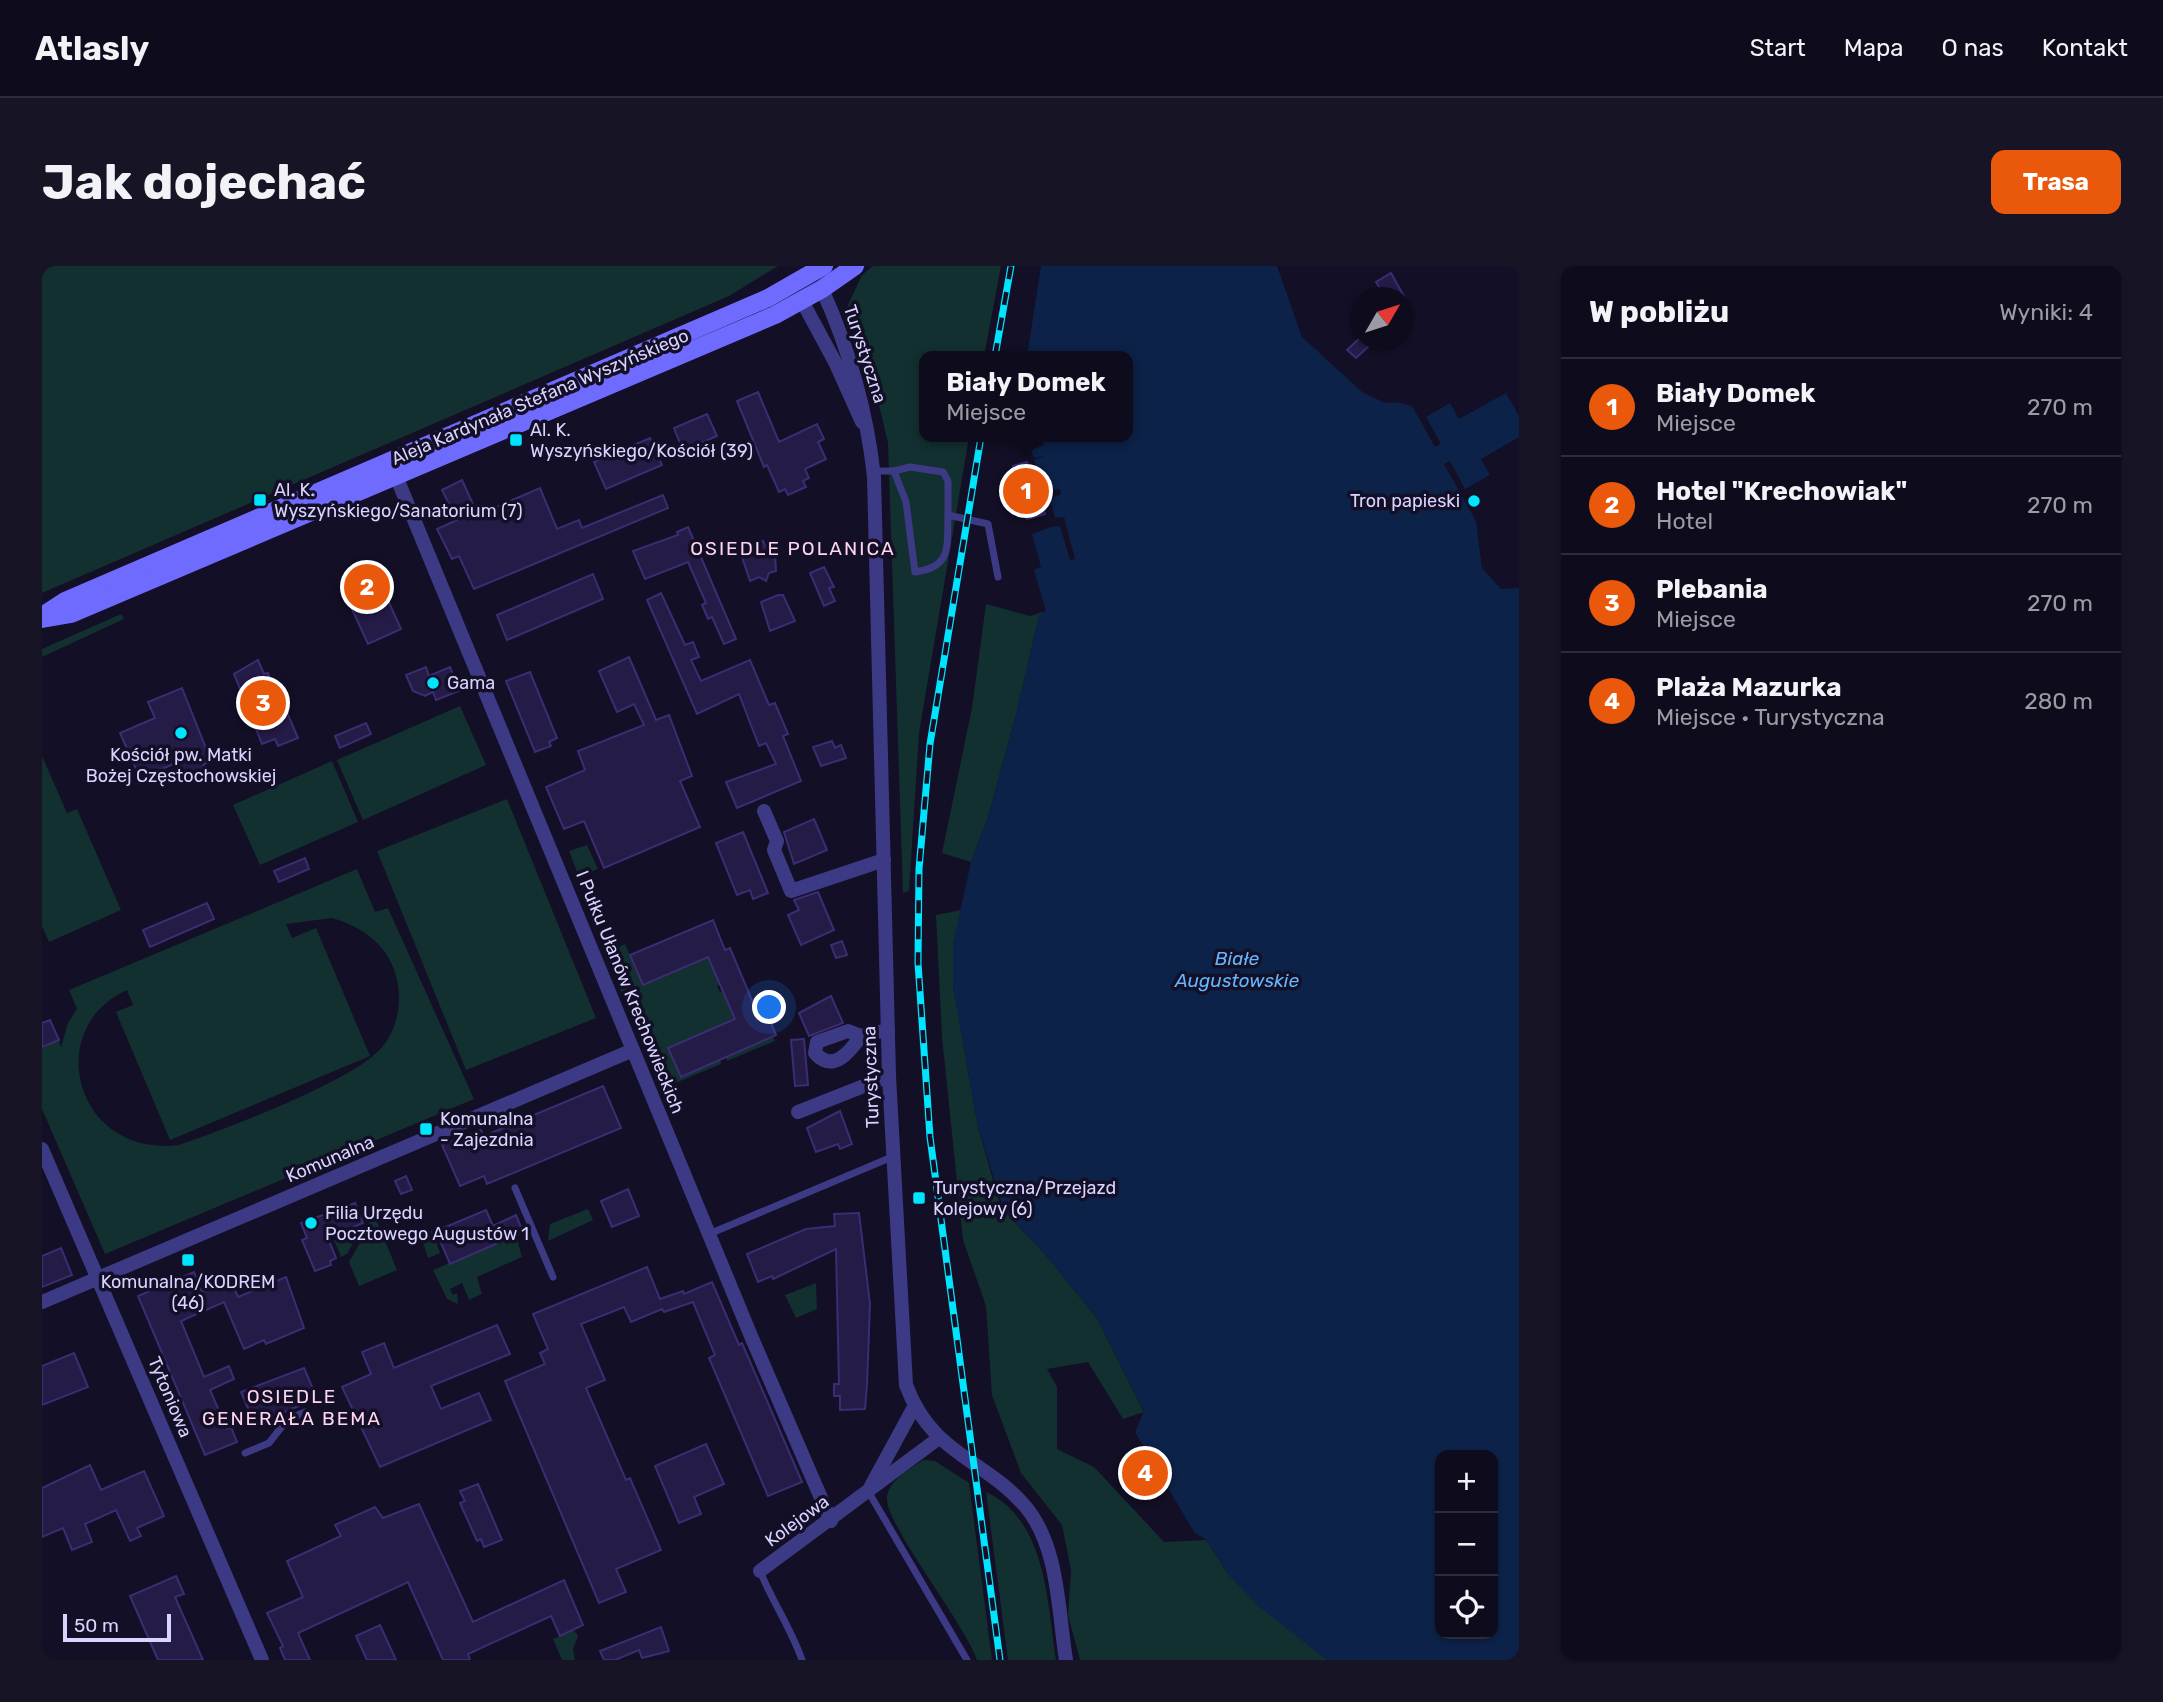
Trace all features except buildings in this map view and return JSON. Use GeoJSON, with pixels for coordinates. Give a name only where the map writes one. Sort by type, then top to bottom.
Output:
{"type":"FeatureCollection","features":[{"type":"Feature","properties":{"kind":"main road","name":"Aleja Kardynała Stefana Wyszyńskiego"},"geometry":{"type":"LineString","coordinates":[[636,364],[807,278],[824,266]]}},
{"type":"Feature","properties":{"kind":"main road","name":"Aleja Kardynała Stefana Wyszyńskiego"},"geometry":{"type":"LineString","coordinates":[[42,618],[65,601],[114,588],[636,364],[802,301],[855,266]]}},
{"type":"Feature","properties":{"kind":"main road"},"geometry":{"type":"LineString","coordinates":[[802,301],[807,278],[822,289]]}},
{"type":"Feature","properties":{"kind":"street","name":"Turystyczna"},"geometry":{"type":"LineString","coordinates":[[822,289],[838,323],[862,400],[874,471],[889,1076],[906,1385],[914,1407],[939,1438],[1011,1493],[1036,1521],[1049,1554],[1066,1660]]}},
{"type":"Feature","properties":{"kind":"street","name":"Turystyczna"},"geometry":{"type":"LineString","coordinates":[[802,301],[867,433]]}},
{"type":"Feature","properties":{"kind":"street","name":"I Pułku Ułanów Krechowieckich"},"geometry":{"type":"LineString","coordinates":[[393,469],[709,1234],[831,1521]]}},
{"type":"Feature","properties":{"kind":"street"},"geometry":{"type":"LineString","coordinates":[[764,811],[777,841],[774,850],[791,891],[884,860]]}},
{"type":"Feature","properties":{"kind":"street"},"geometry":{"type":"LineString","coordinates":[[860,1036],[888,1030]]}},
{"type":"Feature","properties":{"kind":"street","name":"Komunalna"},"geometry":{"type":"LineString","coordinates":[[42,1302],[633,1050]]}},
{"type":"Feature","properties":{"kind":"street"},"geometry":{"type":"LineString","coordinates":[[798,1112],[889,1076]]}},
{"type":"Feature","properties":{"kind":"street","name":"Tytoniowa"},"geometry":{"type":"LineString","coordinates":[[42,1149],[262,1660]]}},
{"type":"Feature","properties":{"kind":"street","name":"Kolejowa"},"geometry":{"type":"LineString","coordinates":[[868,1491],[914,1407]]}},
{"type":"Feature","properties":{"kind":"street","name":"Kolejowa"},"geometry":{"type":"LineString","coordinates":[[760,1572],[939,1438]]}},
{"type":"Feature","properties":{"kind":"lane"},"geometry":{"type":"LineString","coordinates":[[874,471],[894,471],[910,467],[943,472],[948,481],[947,543],[942,561],[931,570],[915,572],[906,502],[894,471]]}},
{"type":"Feature","properties":{"kind":"lane"},"geometry":{"type":"LineString","coordinates":[[948,515],[988,524],[998,577]]}},
{"type":"Feature","properties":{"kind":"lane"},"geometry":{"type":"LineString","coordinates":[[709,1234],[894,1156]]}},
{"type":"Feature","properties":{"kind":"lane"},"geometry":{"type":"LineString","coordinates":[[515,1188],[553,1277]]}},
{"type":"Feature","properties":{"kind":"lane"},"geometry":{"type":"LineString","coordinates":[[245,1453],[269,1444],[287,1420],[305,1412]]}},
{"type":"Feature","properties":{"kind":"lane"},"geometry":{"type":"LineString","coordinates":[[868,1491],[967,1660]]}},
{"type":"Feature","properties":{"kind":"lane","name":"Kolejowa"},"geometry":{"type":"LineString","coordinates":[[760,1572],[773,1602],[791,1628],[802,1660]]}},
{"type":"Feature","properties":{"kind":"green space"},"geometry":{"type":"Polygon","coordinates":[[[42,266],[778,266],[729,296],[42,593],[42,266]]]}},
{"type":"Feature","properties":{"kind":"green space"},"geometry":{"type":"Polygon","coordinates":[[[873,266],[1001,266],[985,351],[919,351],[919,442],[968,442],[919,733],[909,891],[903,893],[888,443],[875,388],[847,307],[862,275],[873,266]]]}},
{"type":"Feature","properties":{"kind":"green space"},"geometry":{"type":"Polygon","coordinates":[[[986,604],[1030,616],[1046,611],[1039,616],[988,817],[971,862],[942,853],[972,708],[986,604]]]}},
{"type":"Feature","properties":{"kind":"green space"},"geometry":{"type":"Polygon","coordinates":[[[121,614],[124,619],[42,657],[42,649],[121,614]]]}},
{"type":"Feature","properties":{"kind":"green space"},"geometry":{"type":"Polygon","coordinates":[[[460,706],[486,765],[363,820],[337,760],[460,706]]]}},
{"type":"Feature","properties":{"kind":"green space"},"geometry":{"type":"Polygon","coordinates":[[[42,756],[67,813],[77,809],[121,910],[49,942],[42,926],[42,756]]]}},
{"type":"Feature","properties":{"kind":"green space"},"geometry":{"type":"Polygon","coordinates":[[[332,761],[358,822],[260,865],[233,805],[332,761]]]}},
{"type":"Feature","properties":{"kind":"green space"},"geometry":{"type":"Polygon","coordinates":[[[507,799],[596,1018],[466,1070],[377,851],[507,799]]]}},
{"type":"Feature","properties":{"kind":"green space"},"geometry":{"type":"Polygon","coordinates":[[[587,845],[598,869],[579,877],[569,851],[587,845]]]}},
{"type":"Feature","properties":{"kind":"green space"},"geometry":{"type":"Polygon","coordinates":[[[357,869],[375,912],[388,908],[474,1099],[105,1254],[42,1109],[42,1047],[59,1040],[61,1047],[68,1023],[77,1009],[69,990],[357,869]],[[332,918],[286,924],[292,938],[316,928],[370,1056],[170,1140],[116,1012],[133,1005],[127,990],[101,1008],[85,1032],[79,1059],[82,1087],[94,1112],[115,1132],[143,1144],[179,1145],[288,1103],[346,1074],[369,1059],[383,1046],[395,1023],[399,997],[397,980],[382,948],[364,933],[332,918]]]}},
{"type":"Feature","properties":{"kind":"green space"},"geometry":{"type":"Polygon","coordinates":[[[961,910],[953,944],[953,986],[978,1127],[1001,1208],[1044,1253],[1098,1320],[1144,1412],[1123,1419],[1088,1362],[1047,1369],[1057,1387],[1057,1449],[1094,1467],[1164,1542],[1206,1540],[1228,1574],[1327,1660],[1080,1660],[1068,1615],[1071,1570],[1062,1525],[1021,1473],[992,1395],[986,1306],[963,1240],[942,1037],[936,915],[961,910]]]}},
{"type":"Feature","properties":{"kind":"green space"},"geometry":{"type":"Polygon","coordinates":[[[625,944],[643,985],[708,957],[720,984],[717,986],[720,992],[723,991],[735,1019],[668,1048],[681,1077],[720,1060],[721,1064],[661,1089],[607,957],[610,951],[625,944]]]}},
{"type":"Feature","properties":{"kind":"green space"},"geometry":{"type":"Polygon","coordinates":[[[773,1037],[775,1041],[727,1061],[726,1057],[773,1037]]]}},
{"type":"Feature","properties":{"kind":"green space"},"geometry":{"type":"Polygon","coordinates":[[[588,1209],[593,1220],[548,1241],[550,1224],[588,1209]]]}},
{"type":"Feature","properties":{"kind":"green space"},"geometry":{"type":"Polygon","coordinates":[[[373,1212],[397,1270],[359,1286],[349,1262],[365,1234],[373,1212]]]}},
{"type":"Feature","properties":{"kind":"green space"},"geometry":{"type":"Polygon","coordinates":[[[361,1228],[347,1254],[341,1257],[334,1240],[361,1228]]]}},
{"type":"Feature","properties":{"kind":"green space"},"geometry":{"type":"Polygon","coordinates":[[[432,1230],[440,1253],[428,1258],[422,1239],[432,1230]]]}},
{"type":"Feature","properties":{"kind":"green space"},"geometry":{"type":"Polygon","coordinates":[[[517,1239],[522,1257],[477,1277],[482,1294],[469,1300],[462,1283],[450,1289],[453,1295],[457,1293],[458,1304],[447,1299],[433,1270],[503,1240],[506,1244],[517,1239]]]}},
{"type":"Feature","properties":{"kind":"green space"},"geometry":{"type":"Polygon","coordinates":[[[816,1283],[817,1309],[796,1318],[785,1295],[816,1283]]]}},
{"type":"Feature","properties":{"kind":"green space"},"geometry":{"type":"Polygon","coordinates":[[[923,1460],[935,1461],[969,1483],[992,1660],[977,1660],[889,1510],[887,1497],[892,1485],[923,1460]]]}},
{"type":"Feature","properties":{"kind":"green space"},"geometry":{"type":"Polygon","coordinates":[[[986,1492],[1006,1505],[1033,1542],[1046,1589],[1056,1660],[1008,1660],[986,1492]]]}},
{"type":"Feature","properties":{"kind":"green space"},"geometry":{"type":"Polygon","coordinates":[[[574,1630],[578,1636],[573,1649],[575,1660],[562,1660],[553,1639],[574,1630]]]}},
{"type":"Feature","properties":{"kind":"water","name":"Białe Augustowskie"},"geometry":{"type":"Polygon","coordinates":[[[1041,266],[1277,266],[1302,337],[1362,392],[1385,403],[1396,402],[1412,406],[1435,447],[1441,444],[1426,417],[1450,403],[1459,419],[1506,393],[1519,416],[1519,437],[1481,459],[1490,475],[1465,489],[1450,461],[1444,464],[1476,521],[1482,568],[1501,589],[1519,588],[1519,1660],[1327,1660],[1258,1606],[1228,1574],[1206,1540],[1194,1532],[1135,1432],[1144,1411],[1098,1320],[1044,1253],[1004,1211],[978,1127],[953,986],[953,944],[971,862],[988,817],[1039,616],[1046,611],[1034,570],[1041,567],[1032,534],[1051,527],[1028,444],[1012,442],[1133,442],[1133,351],[1028,351],[1041,266]]]}},
{"type":"Feature","properties":{"kind":"pier"},"geometry":{"type":"Polygon","coordinates":[[[1043,442],[1044,445],[1031,450],[1034,458],[1044,456],[1034,460],[1037,468],[1047,467],[1037,469],[1040,479],[1049,477],[1040,480],[1043,491],[1060,489],[1061,494],[1050,499],[1055,518],[1064,517],[1075,559],[1070,560],[1060,526],[1051,527],[1043,498],[1039,498],[1024,444],[1043,442]]]}},
{"type":"Feature","properties":{"kind":"railway"},"geometry":{"type":"LineString","coordinates":[[996,351],[1011,266]]}},
{"type":"Feature","properties":{"kind":"railway"},"geometry":{"type":"LineString","coordinates":[[980,442],[930,744],[919,869],[918,963],[930,1137],[1000,1660]]}},
{"type":"Feature","properties":{"kind":"place","name":"Al. K. Wyszyńskiego/Kościół (39)"},"geometry":{"type":"Point","coordinates":[516,440]}},
{"type":"Feature","properties":{"kind":"place","name":"Biały Domek"},"geometry":{"type":"Point","coordinates":[1026,491]}},
{"type":"Feature","properties":{"kind":"place","name":"Al. K. Wyszyńskiego/Sanatorium (7)"},"geometry":{"type":"Point","coordinates":[260,500]}},
{"type":"Feature","properties":{"kind":"place","name":"Tron papieski"},"geometry":{"type":"Point","coordinates":[1474,501]}},
{"type":"Feature","properties":{"kind":"place","name":"Hotel \"Krechowiak\""},"geometry":{"type":"Point","coordinates":[367,587]}},
{"type":"Feature","properties":{"kind":"place","name":"Gama"},"geometry":{"type":"Point","coordinates":[433,683]}},
{"type":"Feature","properties":{"kind":"place","name":"Plebania"},"geometry":{"type":"Point","coordinates":[263,703]}},
{"type":"Feature","properties":{"kind":"place","name":"Kościół pw. Matki Bożej Częstochowskiej"},"geometry":{"type":"Point","coordinates":[181,733]}},
{"type":"Feature","properties":{"kind":"place","name":"Komunalna - Zajezdnia"},"geometry":{"type":"Point","coordinates":[426,1129]}},
{"type":"Feature","properties":{"kind":"place","name":"Turystyczna/Przejazd Kolejowy (6)"},"geometry":{"type":"Point","coordinates":[919,1198]}},
{"type":"Feature","properties":{"kind":"place","name":"Filia Urzędu Pocztowego Augustów 1"},"geometry":{"type":"Point","coordinates":[311,1223]}},
{"type":"Feature","properties":{"kind":"place","name":"Komunalna/KODREM (46)"},"geometry":{"type":"Point","coordinates":[188,1260]}},
{"type":"Feature","properties":{"kind":"place","name":"Plaża Mazurka"},"geometry":{"type":"Point","coordinates":[1145,1473]}},
{"type":"Feature","properties":{"kind":"district","name":"OSIEDLE POLANICA"},"geometry":{"type":"Point","coordinates":[793,548]}},
{"type":"Feature","properties":{"kind":"district","name":"OSIEDLE GENERAŁA BEMA"},"geometry":{"type":"Point","coordinates":[292,1407]}}]}
